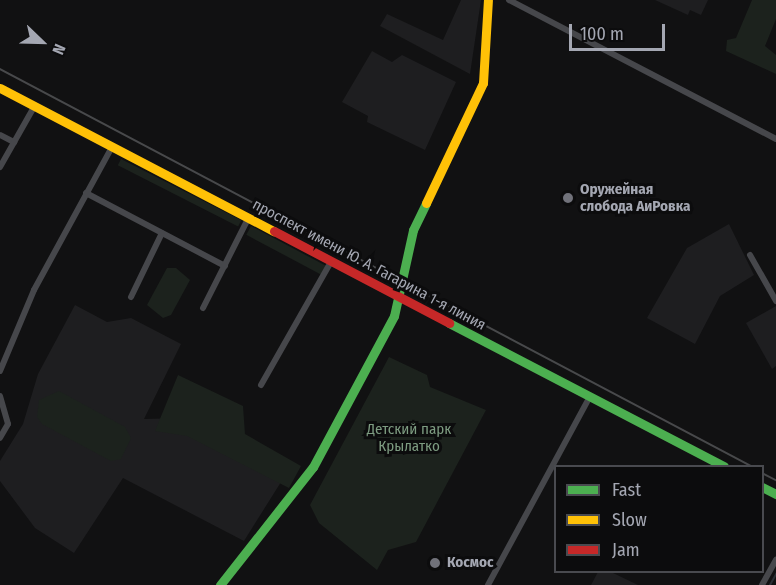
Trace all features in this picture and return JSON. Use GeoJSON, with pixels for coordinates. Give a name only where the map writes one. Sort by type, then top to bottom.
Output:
{"type":"FeatureCollection","features":[{"type":"Feature","properties":{"kind":"main road"},"geometry":{"type":"LineString","coordinates":[[220,585],[324,448],[394,316],[407,273],[413,230],[483,83],[488,0]]}},
{"type":"Feature","properties":{"kind":"main road","name":"проспект имени Ю. А. Гагарина 1-я линия"},"geometry":{"type":"LineString","coordinates":[[0,88],[589,398],[722,465]]}},
{"type":"Feature","properties":{"kind":"street"},"geometry":{"type":"LineString","coordinates":[[509,0],[776,140]]}},
{"type":"Feature","properties":{"kind":"street"},"geometry":{"type":"LineString","coordinates":[[0,166],[34,107]]}},
{"type":"Feature","properties":{"kind":"street"},"geometry":{"type":"LineString","coordinates":[[0,135],[14,142]]}},
{"type":"Feature","properties":{"kind":"street"},"geometry":{"type":"LineString","coordinates":[[0,371],[34,290],[112,147]]}},
{"type":"Feature","properties":{"kind":"street"},"geometry":{"type":"LineString","coordinates":[[86,193],[225,266]]}},
{"type":"Feature","properties":{"kind":"street"},"geometry":{"type":"LineString","coordinates":[[203,308],[249,218]]}},
{"type":"Feature","properties":{"kind":"street"},"geometry":{"type":"LineString","coordinates":[[131,297],[162,233]]}},
{"type":"Feature","properties":{"kind":"street"},"geometry":{"type":"LineString","coordinates":[[750,255],[776,301]]}},
{"type":"Feature","properties":{"kind":"street"},"geometry":{"type":"LineString","coordinates":[[261,385],[331,262]]}},
{"type":"Feature","properties":{"kind":"street"},"geometry":{"type":"LineString","coordinates":[[0,396],[8,424],[0,438]]}},
{"type":"Feature","properties":{"kind":"street"},"geometry":{"type":"LineString","coordinates":[[488,585],[589,398]]}},
{"type":"Feature","properties":{"kind":"street"},"geometry":{"type":"LineString","coordinates":[[762,585],[776,560]]}},
{"type":"Feature","properties":{"kind":"shaded area"},"geometry":{"type":"Polygon","coordinates":[[[461,0],[481,0],[470,74],[380,26],[387,14],[443,40],[461,0]]]}},
{"type":"Feature","properties":{"kind":"shaded area"},"geometry":{"type":"Polygon","coordinates":[[[655,0],[708,0],[701,15],[690,10],[688,15],[655,0]]]}},
{"type":"Feature","properties":{"kind":"shaded area"},"geometry":{"type":"Polygon","coordinates":[[[372,51],[392,62],[402,55],[456,82],[425,150],[367,122],[368,116],[342,102],[372,51]]]}},
{"type":"Feature","properties":{"kind":"shaded area"},"geometry":{"type":"Polygon","coordinates":[[[729,224],[754,275],[720,296],[695,344],[647,318],[687,248],[729,224]]]}},
{"type":"Feature","properties":{"kind":"shaded area"},"geometry":{"type":"Polygon","coordinates":[[[75,305],[107,322],[131,318],[181,344],[144,419],[185,418],[286,474],[244,541],[123,478],[74,553],[35,528],[0,481],[0,461],[23,424],[38,374],[75,305]]]}},
{"type":"Feature","properties":{"kind":"shaded area"},"geometry":{"type":"Polygon","coordinates":[[[776,306],[776,366],[772,369],[746,323],[776,306]]]}},
{"type":"Feature","properties":{"kind":"shaded area"},"geometry":{"type":"Polygon","coordinates":[[[597,573],[613,573],[638,585],[591,585],[597,573]]]}},
{"type":"Feature","properties":{"kind":"green space"},"geometry":{"type":"Polygon","coordinates":[[[752,0],[776,0],[776,19],[765,46],[776,55],[776,74],[726,51],[727,40],[736,38],[752,0]]]}},
{"type":"Feature","properties":{"kind":"green space"},"geometry":{"type":"Polygon","coordinates":[[[121,159],[241,220],[238,227],[118,165],[121,159]]]}},
{"type":"Feature","properties":{"kind":"green space"},"geometry":{"type":"Polygon","coordinates":[[[251,226],[327,266],[322,275],[246,235],[251,226]]]}},
{"type":"Feature","properties":{"kind":"green space"},"geometry":{"type":"Polygon","coordinates":[[[167,268],[176,268],[190,280],[171,315],[163,318],[147,305],[167,268]]]}},
{"type":"Feature","properties":{"kind":"green space","name":"Детский парк Крылатко"},"geometry":{"type":"Polygon","coordinates":[[[389,357],[427,375],[430,387],[486,410],[416,542],[388,550],[377,570],[319,523],[310,505],[389,357]]]}},
{"type":"Feature","properties":{"kind":"green space"},"geometry":{"type":"Polygon","coordinates":[[[178,375],[243,406],[245,434],[301,466],[289,488],[187,436],[155,431],[178,375]]]}},
{"type":"Feature","properties":{"kind":"green space"},"geometry":{"type":"Polygon","coordinates":[[[59,391],[125,427],[131,438],[121,459],[111,461],[42,424],[37,417],[39,400],[59,391]]]}},
{"type":"Feature","properties":{"kind":"waterway"},"geometry":{"type":"LineString","coordinates":[[770,585],[776,574]]}},
{"type":"Feature","properties":{"kind":"tram line"},"geometry":{"type":"LineString","coordinates":[[0,69],[749,465]]}},
{"type":"Feature","properties":{"kind":"tram line"},"geometry":{"type":"LineString","coordinates":[[764,474],[776,480]]}},
{"type":"Feature","properties":{"kind":"traffic: fast"},"geometry":{"type":"LineString","coordinates":[[220,585],[313,467],[394,316],[413,230],[426,203]]}},
{"type":"Feature","properties":{"kind":"traffic: fast"},"geometry":{"type":"LineString","coordinates":[[449,323],[722,465]]}},
{"type":"Feature","properties":{"kind":"traffic: fast"},"geometry":{"type":"LineString","coordinates":[[764,488],[776,494]]}},
{"type":"Feature","properties":{"kind":"traffic: slow"},"geometry":{"type":"LineString","coordinates":[[426,203],[483,83],[488,0]]}},
{"type":"Feature","properties":{"kind":"traffic: slow"},"geometry":{"type":"LineString","coordinates":[[0,88],[274,231]]}},
{"type":"Feature","properties":{"kind":"traffic: jam"},"geometry":{"type":"LineString","coordinates":[[274,231],[449,323]]}},
{"type":"Feature","properties":{"kind":"place","name":"Оружейная слобода АиРовка"},"geometry":{"type":"Point","coordinates":[568,198]}},
{"type":"Feature","properties":{"kind":"place","name":"Космос"},"geometry":{"type":"Point","coordinates":[435,563]}}]}
